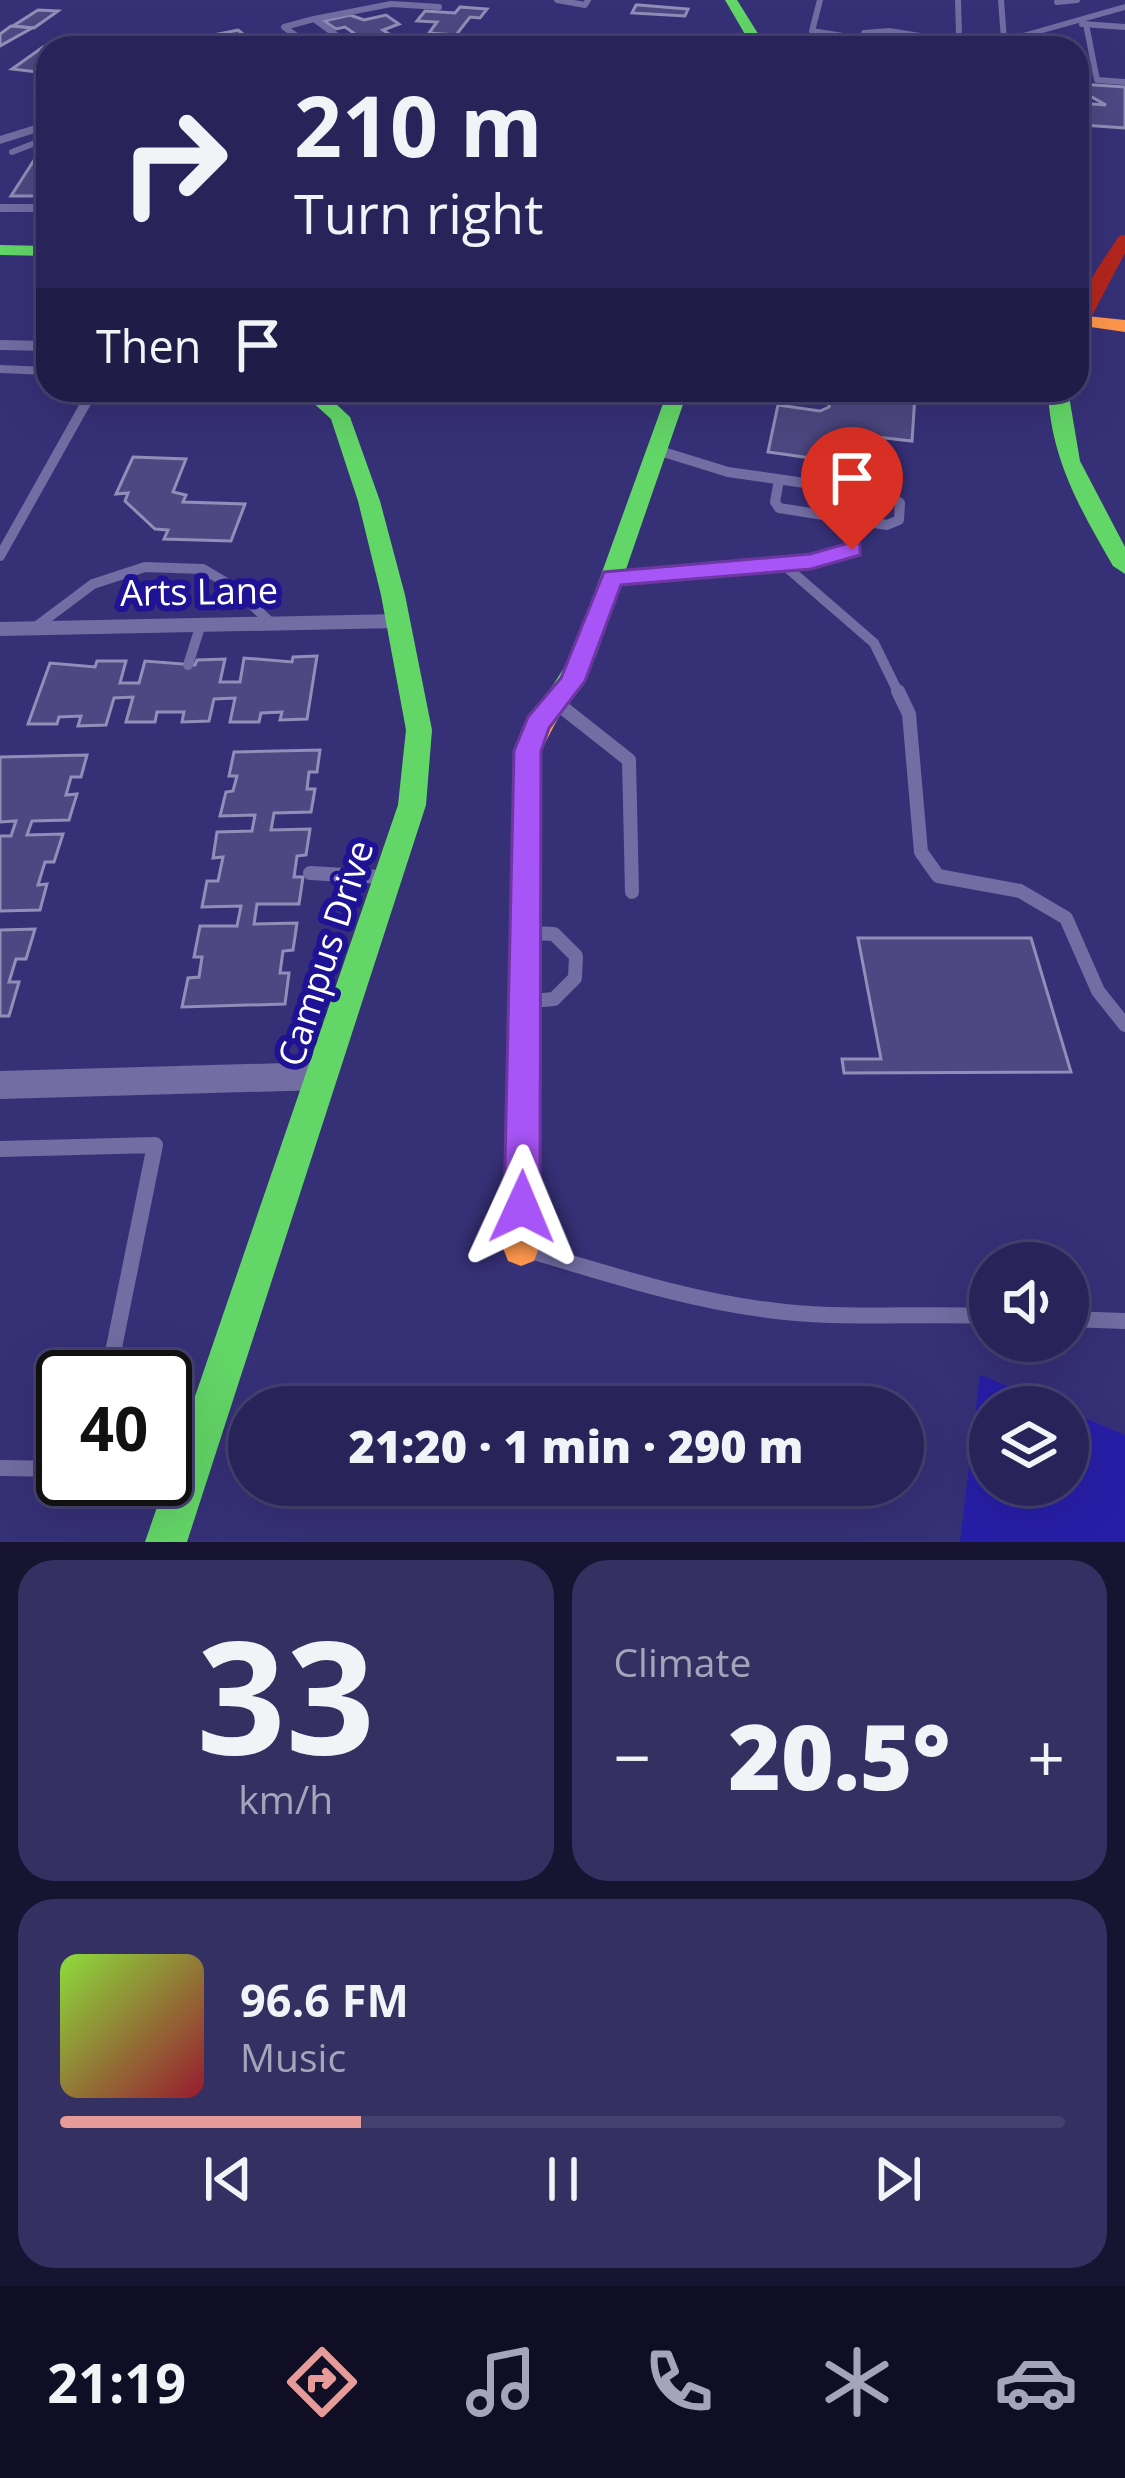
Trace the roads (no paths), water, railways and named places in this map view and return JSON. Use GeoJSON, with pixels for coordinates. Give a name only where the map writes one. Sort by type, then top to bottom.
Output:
{"type":"FeatureCollection","features":[{"type":"Feature","properties":{"kind":"main road"},"geometry":{"type":"LineString","coordinates":[[730,0],[752,36]]}},
{"type":"Feature","properties":{"kind":"main road"},"geometry":{"type":"LineString","coordinates":[[0,236],[36,236]]}},
{"type":"Feature","properties":{"kind":"main road"},"geometry":{"type":"LineString","coordinates":[[1089,303],[1125,240]]}},
{"type":"Feature","properties":{"kind":"main road"},"geometry":{"type":"LineString","coordinates":[[0,250],[36,251]]}},
{"type":"Feature","properties":{"kind":"main road","name":"Campus Drive"},"geometry":{"type":"LineString","coordinates":[[166,1542],[412,805],[419,730],[398,621],[369,501],[340,417],[323,402]]}},
{"type":"Feature","properties":{"kind":"main road"},"geometry":{"type":"LineString","coordinates":[[521,1248],[528,751],[538,724],[557,704],[584,656],[674,402]]}},
{"type":"Feature","properties":{"kind":"main road"},"geometry":{"type":"LineString","coordinates":[[1058,402],[1059,428],[1070,464],[1125,566]]}},
{"type":"Feature","properties":{"kind":"street"},"geometry":{"type":"LineString","coordinates":[[1018,36],[1125,7]]}},
{"type":"Feature","properties":{"kind":"street"},"geometry":{"type":"LineString","coordinates":[[0,140],[36,129]]}},
{"type":"Feature","properties":{"kind":"street"},"geometry":{"type":"LineString","coordinates":[[0,345],[36,346]]}},
{"type":"Feature","properties":{"kind":"street","name":"Arts Lane"},"geometry":{"type":"LineString","coordinates":[[0,629],[398,621]]}},
{"type":"Feature","properties":{"kind":"street"},"geometry":{"type":"LineString","coordinates":[[0,1085],[322,1076]]}},
{"type":"Feature","properties":{"kind":"lane"},"geometry":{"type":"LineString","coordinates":[[557,0],[585,5],[588,0]]}},
{"type":"Feature","properties":{"kind":"lane"},"geometry":{"type":"LineString","coordinates":[[811,36],[820,0]]}},
{"type":"Feature","properties":{"kind":"lane"},"geometry":{"type":"LineString","coordinates":[[956,36],[958,0]]}},
{"type":"Feature","properties":{"kind":"lane"},"geometry":{"type":"LineString","coordinates":[[1001,0],[1004,36]]}},
{"type":"Feature","properties":{"kind":"lane"},"geometry":{"type":"LineString","coordinates":[[1057,2],[1076,0]]}},
{"type":"Feature","properties":{"kind":"lane"},"geometry":{"type":"LineString","coordinates":[[296,36],[284,27],[391,4],[439,7]]}},
{"type":"Feature","properties":{"kind":"lane"},"geometry":{"type":"LineString","coordinates":[[314,19],[337,36]]}},
{"type":"Feature","properties":{"kind":"lane"},"geometry":{"type":"LineString","coordinates":[[1068,22],[1125,27]]}},
{"type":"Feature","properties":{"kind":"lane"},"geometry":{"type":"LineString","coordinates":[[1086,24],[1088,36]]}},
{"type":"Feature","properties":{"kind":"lane"},"geometry":{"type":"LineString","coordinates":[[863,36],[884,30],[921,36]]}},
{"type":"Feature","properties":{"kind":"lane"},"geometry":{"type":"LineString","coordinates":[[812,31],[843,36]]}},
{"type":"Feature","properties":{"kind":"lane"},"geometry":{"type":"LineString","coordinates":[[1089,42],[1097,80],[1125,82]]}},
{"type":"Feature","properties":{"kind":"lane"},"geometry":{"type":"LineString","coordinates":[[1089,66],[1093,66]]}},
{"type":"Feature","properties":{"kind":"lane"},"geometry":{"type":"LineString","coordinates":[[13,152],[36,143]]}},
{"type":"Feature","properties":{"kind":"lane"},"geometry":{"type":"LineString","coordinates":[[0,208],[36,208]]}},
{"type":"Feature","properties":{"kind":"lane"},"geometry":{"type":"LineString","coordinates":[[0,369],[36,370]]}},
{"type":"Feature","properties":{"kind":"lane"},"geometry":{"type":"LineString","coordinates":[[0,556],[86,402]]}},
{"type":"Feature","properties":{"kind":"lane"},"geometry":{"type":"LineString","coordinates":[[660,451],[728,472],[889,495],[899,502],[899,520],[887,525],[786,510],[775,502],[779,480]]}},
{"type":"Feature","properties":{"kind":"lane"},"geometry":{"type":"LineString","coordinates":[[612,578],[784,565],[852,550]]}},
{"type":"Feature","properties":{"kind":"lane"},"geometry":{"type":"LineString","coordinates":[[784,565],[874,643],[909,714],[921,852],[938,876],[1020,891],[1066,918],[1098,991],[1125,1025]]}},
{"type":"Feature","properties":{"kind":"lane"},"geometry":{"type":"LineString","coordinates":[[37,626],[93,584],[145,567],[203,569],[235,588],[271,623]]}},
{"type":"Feature","properties":{"kind":"lane"},"geometry":{"type":"LineString","coordinates":[[188,664],[201,624]]}},
{"type":"Feature","properties":{"kind":"lane"},"geometry":{"type":"LineString","coordinates":[[557,704],[629,760],[632,892]]}},
{"type":"Feature","properties":{"kind":"lane"},"geometry":{"type":"LineString","coordinates":[[310,872],[388,878]]}},
{"type":"Feature","properties":{"kind":"lane"},"geometry":{"type":"LineString","coordinates":[[525,1001],[554,999],[575,978],[576,956],[554,934],[526,933]]}},
{"type":"Feature","properties":{"kind":"lane"},"geometry":{"type":"LineString","coordinates":[[0,1149],[155,1145],[113,1350]]}},
{"type":"Feature","properties":{"kind":"lane"},"geometry":{"type":"LineString","coordinates":[[521,1248],[646,1286],[771,1309],[819,1315],[969,1316]]}},
{"type":"Feature","properties":{"kind":"lane"},"geometry":{"type":"LineString","coordinates":[[1089,1320],[1125,1321]]}},
{"type":"Feature","properties":{"kind":"lane"},"geometry":{"type":"LineString","coordinates":[[0,1468],[36,1469]]}}]}
